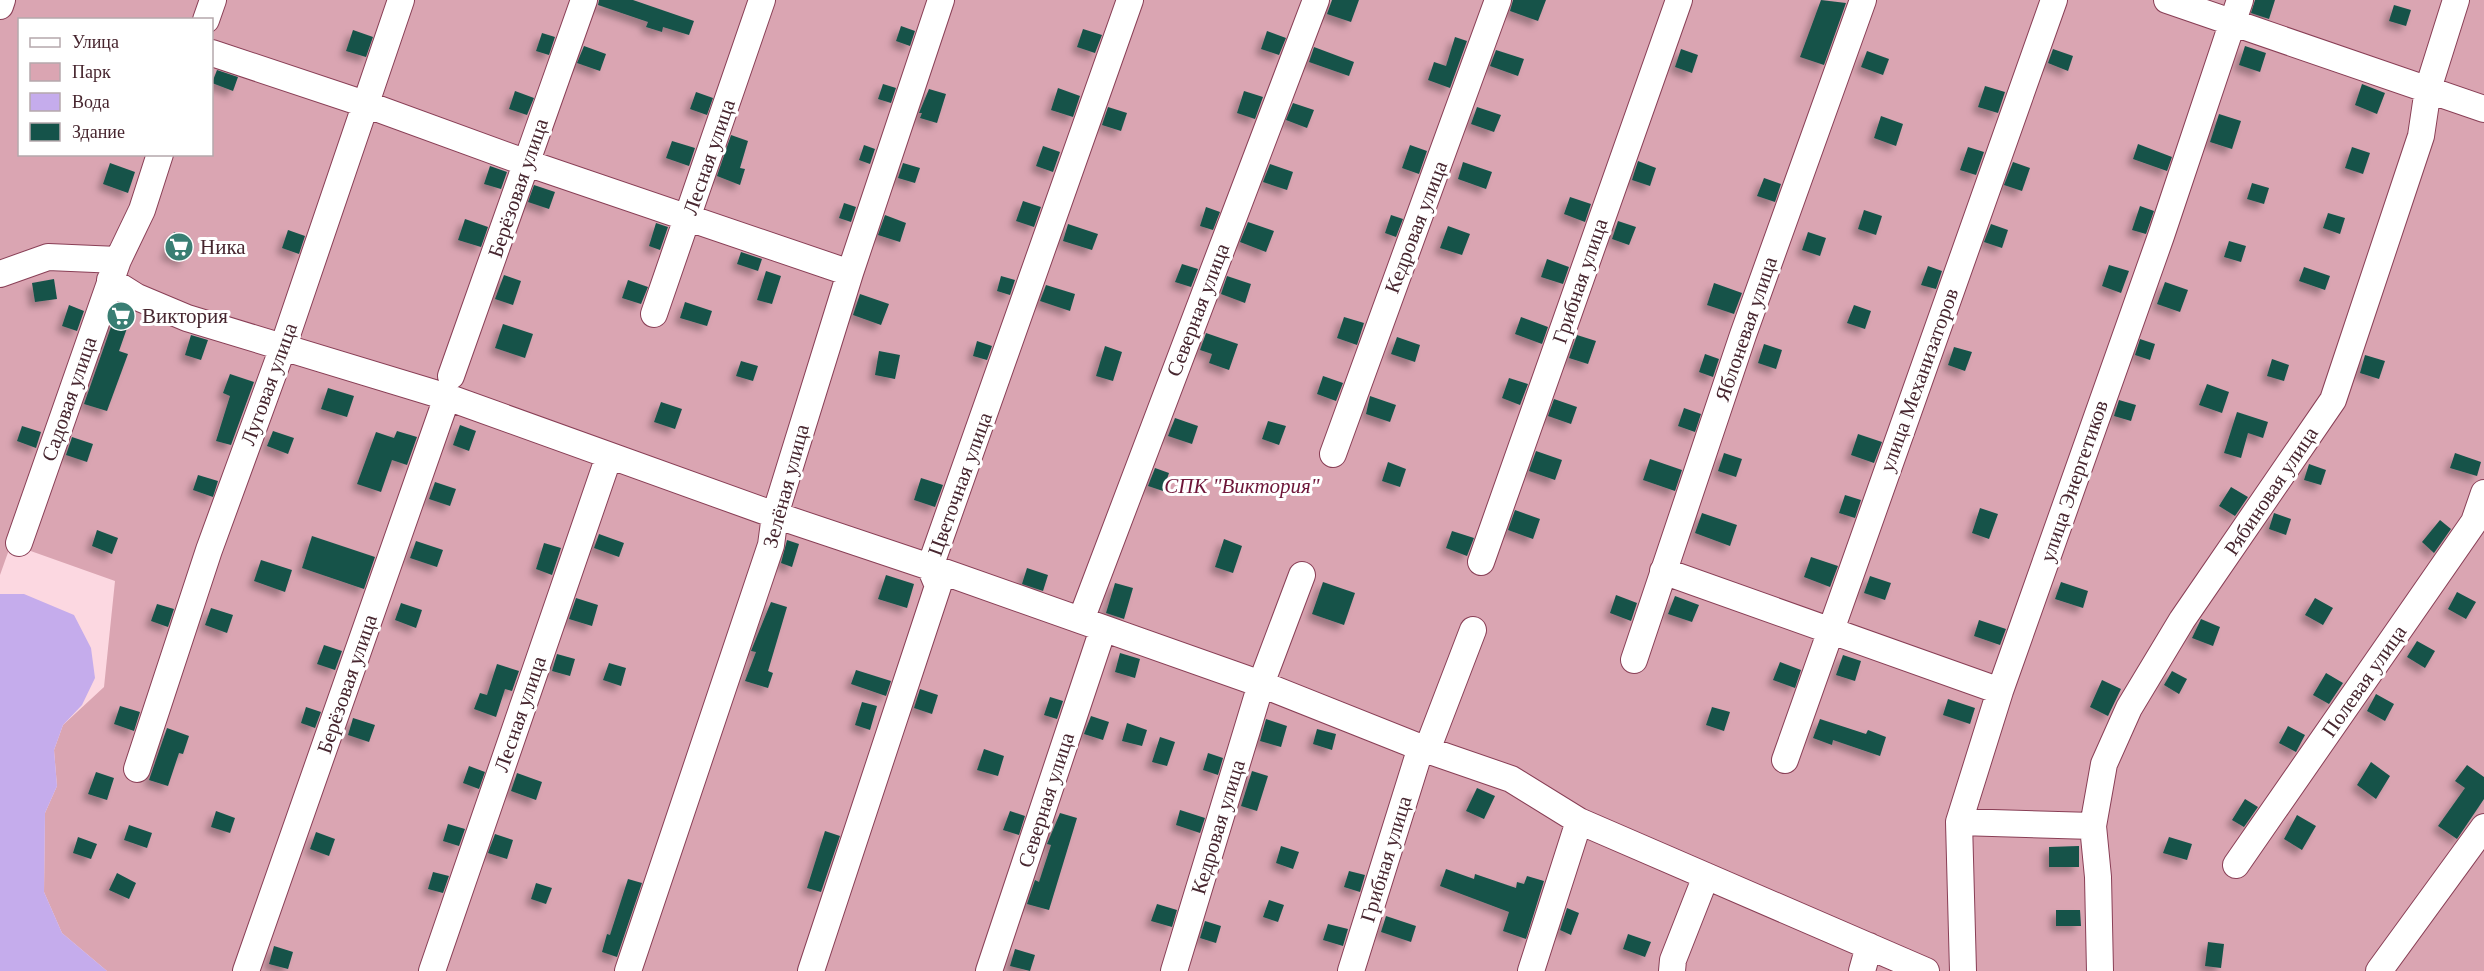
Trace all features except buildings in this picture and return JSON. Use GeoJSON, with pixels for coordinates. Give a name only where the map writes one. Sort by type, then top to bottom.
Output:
{"type":"FeatureCollection","features":[{"type":"Feature","properties":{"kind":"street"},"geometry":{"type":"LineString","coordinates":[[0,6],[2,0]]}},
{"type":"Feature","properties":{"kind":"street"},"geometry":{"type":"LineString","coordinates":[[207,18],[213,0]]}},
{"type":"Feature","properties":{"kind":"street","name":"Луговая улица"},"geometry":{"type":"LineString","coordinates":[[137,769],[209,550],[283,347],[401,0]]}},
{"type":"Feature","properties":{"kind":"street","name":"Берёзовая улица"},"geometry":{"type":"LineString","coordinates":[[246,971],[584,0]]}},
{"type":"Feature","properties":{"kind":"street","name":"Лесная улица"},"geometry":{"type":"LineString","coordinates":[[654,314],[762,0]]}},
{"type":"Feature","properties":{"kind":"street","name":"Зелёная улица"},"geometry":{"type":"LineString","coordinates":[[628,971],[771,545],[775,515],[850,273],[941,0]]}},
{"type":"Feature","properties":{"kind":"street","name":"Цветочная улица"},"geometry":{"type":"LineString","coordinates":[[811,971],[938,586],[930,567],[1130,0]]}},
{"type":"Feature","properties":{"kind":"street","name":"Северная улица"},"geometry":{"type":"LineString","coordinates":[[989,971],[1092,624],[1316,0]]}},
{"type":"Feature","properties":{"kind":"street","name":"Кедровая улица"},"geometry":{"type":"LineString","coordinates":[[1333,454],[1464,99],[1498,0]]}},
{"type":"Feature","properties":{"kind":"street","name":"Грибная улица"},"geometry":{"type":"LineString","coordinates":[[1481,562],[1679,0]]}},
{"type":"Feature","properties":{"kind":"street","name":"Яблоневая улица"},"geometry":{"type":"LineString","coordinates":[[1634,660],[1743,335],[1863,0]]}},
{"type":"Feature","properties":{"kind":"street","name":"улица Механизаторов"},"geometry":{"type":"LineString","coordinates":[[1785,760],[2054,0]]}},
{"type":"Feature","properties":{"kind":"street"},"geometry":{"type":"LineString","coordinates":[[2167,0],[2236,11],[2428,89],[2484,109]]}},
{"type":"Feature","properties":{"kind":"street","name":"Рябиновая улица"},"geometry":{"type":"LineString","coordinates":[[2100,971],[2098,877],[2093,826],[2104,764],[2130,708],[2182,620],[2333,400],[2421,136],[2428,89],[2456,0]]}},
{"type":"Feature","properties":{"kind":"street","name":"улица Энергетиков"},"geometry":{"type":"LineString","coordinates":[[1963,971],[1959,822],[2000,691],[2161,236],[2236,11]]}},
{"type":"Feature","properties":{"kind":"street"},"geometry":{"type":"LineString","coordinates":[[213,53],[850,273]]}},
{"type":"Feature","properties":{"kind":"street","name":"Садовая улица"},"geometry":{"type":"LineString","coordinates":[[20,543],[114,270],[142,210],[159,156]]}},
{"type":"Feature","properties":{"kind":"street"},"geometry":{"type":"LineString","coordinates":[[0,274],[48,257],[114,270],[137,297],[187,318],[283,347],[449,387],[609,456],[1262,684],[1424,748],[1511,779],[1579,821],[1926,971]]}},
{"type":"Feature","properties":{"kind":"street","name":"Лесная улица"},"geometry":{"type":"LineString","coordinates":[[432,971],[609,456]]}},
{"type":"Feature","properties":{"kind":"street","name":"Полевая улица"},"geometry":{"type":"LineString","coordinates":[[2236,865],[2474,522],[2484,492]]}},
{"type":"Feature","properties":{"kind":"street"},"geometry":{"type":"LineString","coordinates":[[1663,571],[2000,691]]}},
{"type":"Feature","properties":{"kind":"street","name":"Кедровая улица"},"geometry":{"type":"LineString","coordinates":[[1174,971],[1262,684],[1302,575]]}},
{"type":"Feature","properties":{"kind":"street","name":"Грибная улица"},"geometry":{"type":"LineString","coordinates":[[1351,971],[1424,748],[1473,630]]}},
{"type":"Feature","properties":{"kind":"street"},"geometry":{"type":"LineString","coordinates":[[1531,971],[1579,821]]}},
{"type":"Feature","properties":{"kind":"street"},"geometry":{"type":"LineString","coordinates":[[1959,822],[2093,826]]}},
{"type":"Feature","properties":{"kind":"street"},"geometry":{"type":"LineString","coordinates":[[2379,971],[2484,827]]}},
{"type":"Feature","properties":{"kind":"street"},"geometry":{"type":"LineString","coordinates":[[1672,971],[1673,960],[1706,876]]}},
{"type":"Feature","properties":{"kind":"street"},"geometry":{"type":"LineString","coordinates":[[1862,971],[1869,946]]}},
{"type":"Feature","properties":{"kind":"green space","name":"СПК \"Виктория\""},"geometry":{"type":"Polygon","coordinates":[[[0,0],[2484,0],[2484,971],[107,971],[62,933],[44,892],[45,813],[57,786],[54,750],[63,725],[104,687],[115,581],[11,544],[0,575],[0,0]]]}},
{"type":"Feature","properties":{"kind":"water"},"geometry":{"type":"Polygon","coordinates":[[[0,594],[24,594],[74,615],[91,648],[95,678],[82,705],[63,725],[54,750],[57,786],[45,813],[44,892],[62,933],[107,971],[0,971],[0,594]]]}},
{"type":"Feature","properties":{"kind":"place","name":"Ника"},"geometry":{"type":"Point","coordinates":[179,247]}},
{"type":"Feature","properties":{"kind":"place","name":"Виктория"},"geometry":{"type":"Point","coordinates":[121,316]}}]}
